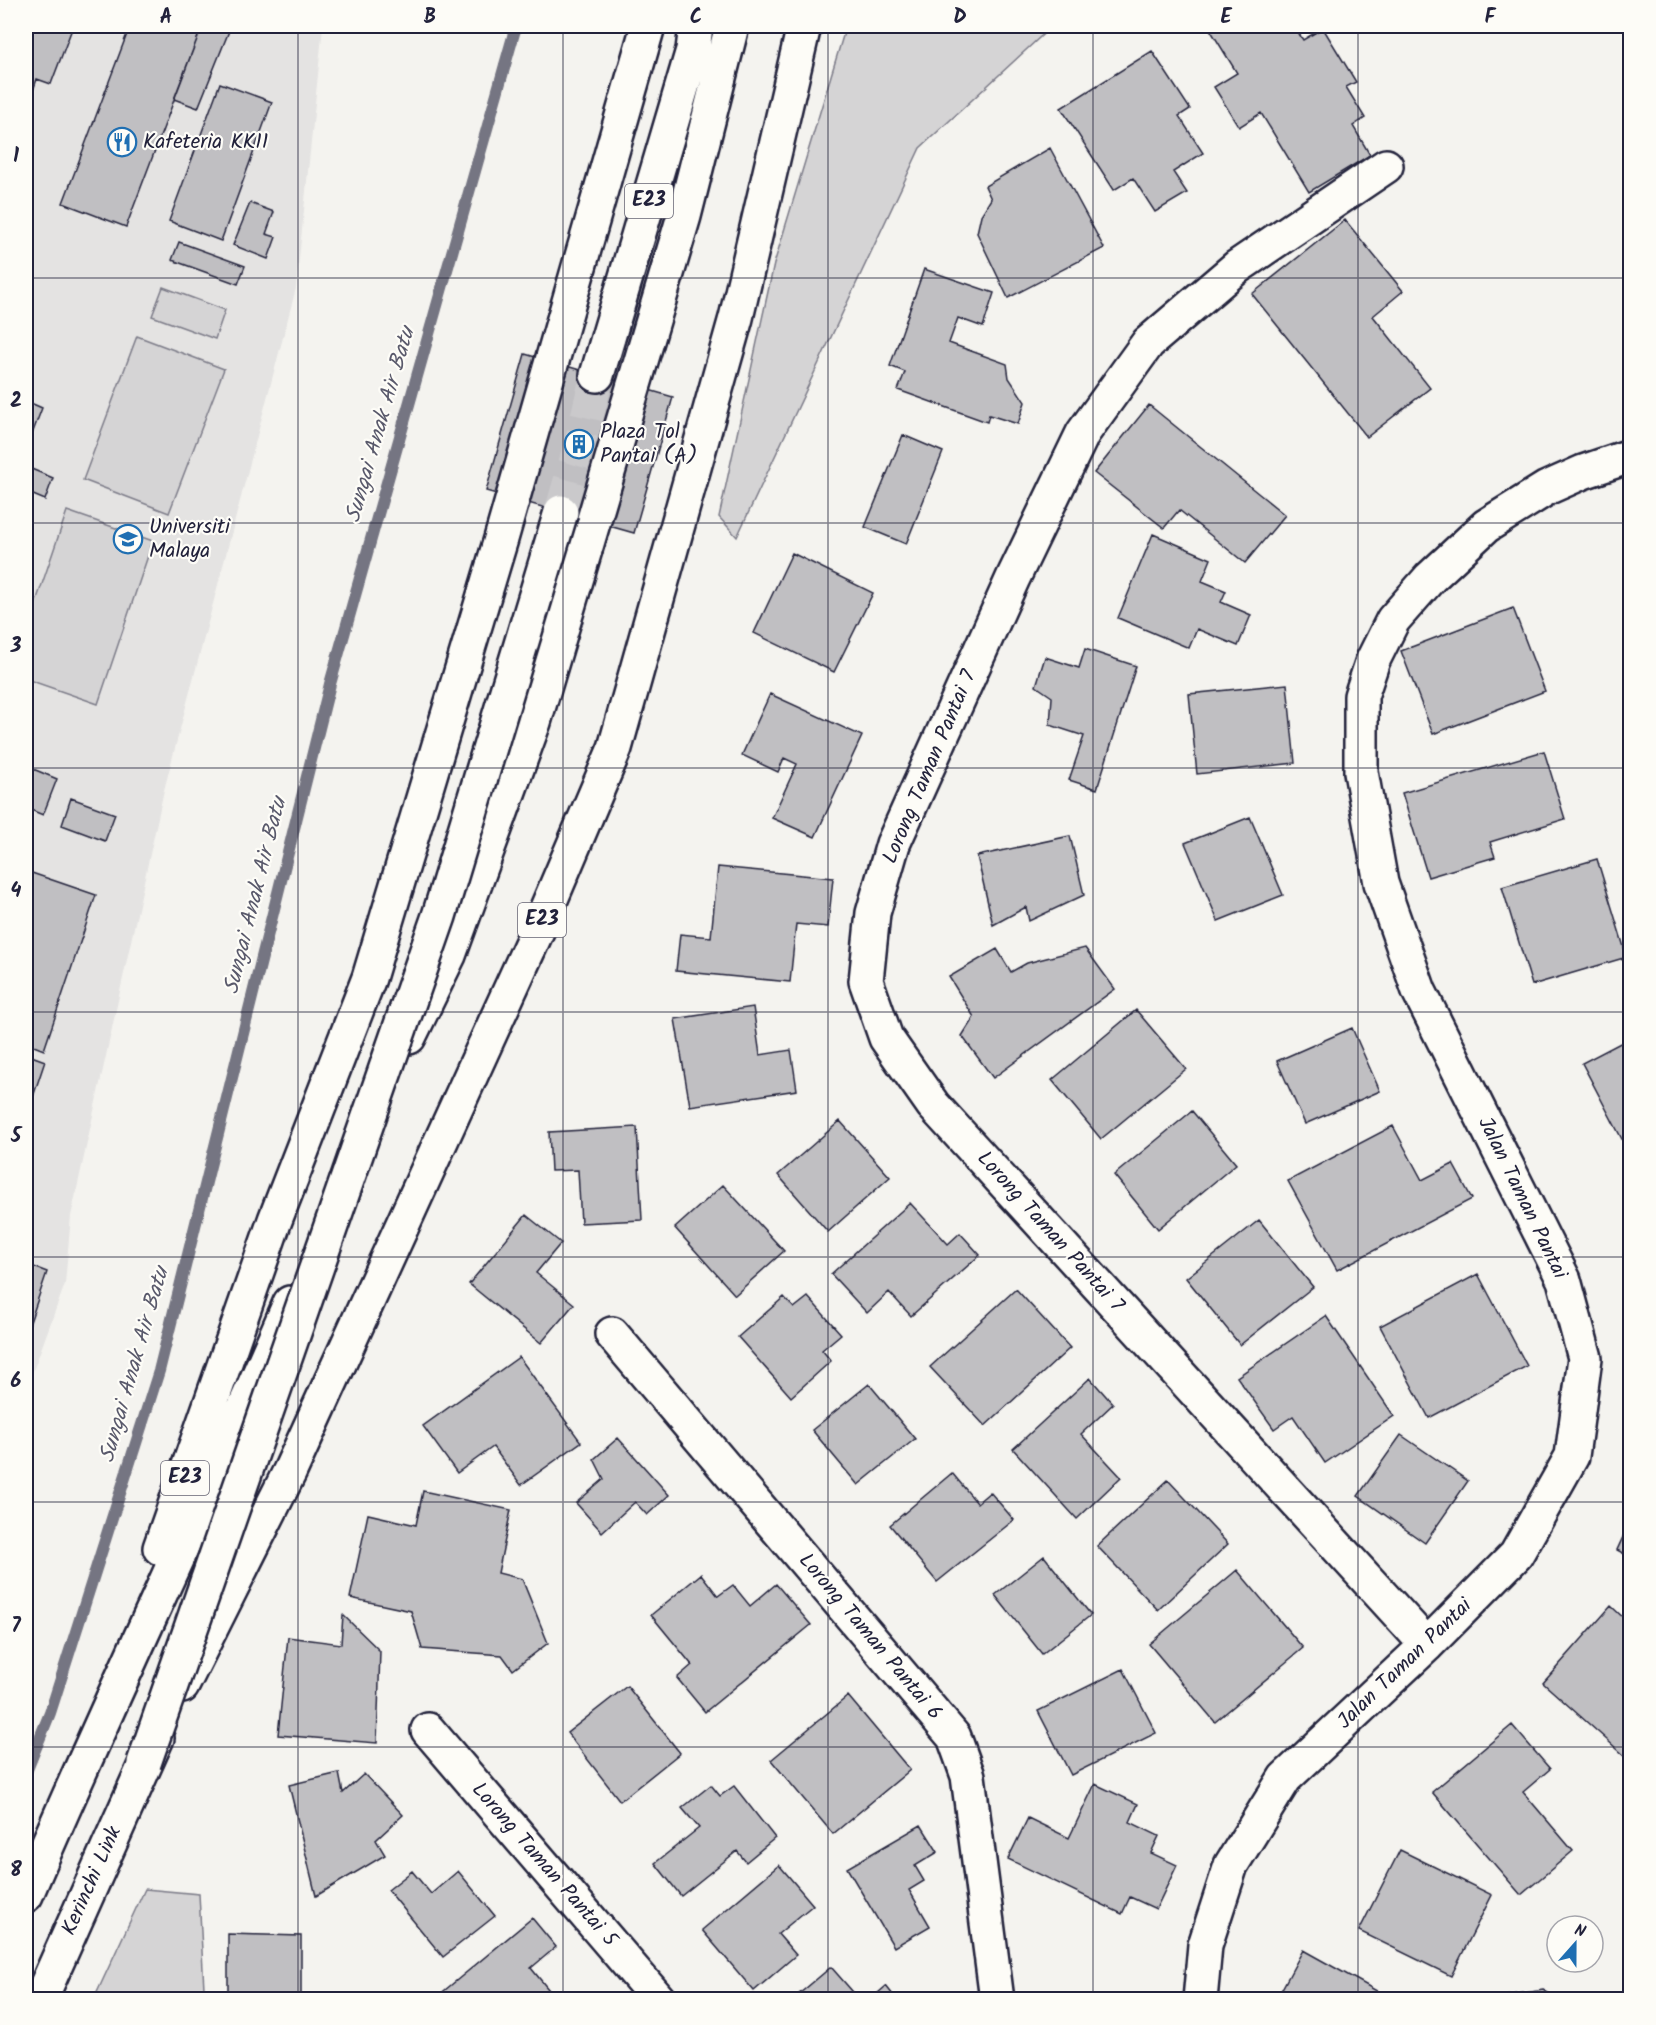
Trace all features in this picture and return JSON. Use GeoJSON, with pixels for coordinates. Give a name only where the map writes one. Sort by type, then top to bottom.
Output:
{"type":"FeatureCollection","features":[{"type":"Feature","properties":{"kind":"main road","name":"E23"},"geometry":{"type":"LineString","coordinates":[[94,1736],[275,1220],[369,978],[501,539],[648,26]]}},
{"type":"Feature","properties":{"kind":"main road","name":"E23"},"geometry":{"type":"LineString","coordinates":[[597,375],[693,50],[696,26]]}},
{"type":"Feature","properties":{"kind":"main road","name":"E23"},"geometry":{"type":"LineString","coordinates":[[26,1895],[94,1736],[240,1420],[375,1104],[449,955],[534,722],[684,216],[732,26]]}},
{"type":"Feature","properties":{"kind":"main road","name":"E23"},"geometry":{"type":"LineString","coordinates":[[144,1763],[290,1471],[542,920],[615,748],[736,318],[804,26]]}},
{"type":"Feature","properties":{"kind":"main road","name":"Lorong Taman Pantai 7"},"geometry":{"type":"LineString","coordinates":[[1386,166],[1237,267],[1148,343],[1083,433],[1012,578],[894,844],[873,913],[866,981],[886,1038],[933,1105],[1427,1645]]}},
{"type":"Feature","properties":{"kind":"main road","name":"Jalan Taman Pantai"},"geometry":{"type":"LineString","coordinates":[[1200,2000],[1205,1944],[1231,1865],[1286,1778],[1427,1645],[1516,1555],[1572,1456],[1585,1358],[1564,1280],[1419,991],[1381,882],[1361,772],[1361,696],[1373,660],[1393,620],[1430,578],[1486,526],[1547,488],[1583,472],[1630,456]]}},
{"type":"Feature","properties":{"kind":"main road","name":"E23"},"geometry":{"type":"LineString","coordinates":[[144,1763],[439,916],[561,512]]}},
{"type":"Feature","properties":{"kind":"main road","name":"Lorong Taman Pantai 6"},"geometry":{"type":"LineString","coordinates":[[612,1334],[954,1737],[968,1776],[997,2000]]}},
{"type":"Feature","properties":{"kind":"main road","name":"Lorong Taman Pantai 5"},"geometry":{"type":"LineString","coordinates":[[428,1730],[659,2000]]}},
{"type":"Feature","properties":{"kind":"main road","name":"Kerinchi Link"},"geometry":{"type":"LineString","coordinates":[[40,2000],[144,1763]]}},
{"type":"Feature","properties":{"kind":"shaded area","name":"Universiti Malaya"},"geometry":{"type":"Polygon","coordinates":[[[26,26],[323,26],[296,288],[164,790],[71,1216],[65,1284],[26,1390],[26,26]]]}},
{"type":"Feature","properties":{"kind":"shaded area"},"geometry":{"type":"Polygon","coordinates":[[[846,26],[1052,26],[920,148],[737,537],[719,517],[774,264],[846,26]]]}},
{"type":"Feature","properties":{"kind":"shaded area"},"geometry":{"type":"Polygon","coordinates":[[[163,287],[225,310],[215,339],[152,316],[163,287]]]}},
{"type":"Feature","properties":{"kind":"shaded area"},"geometry":{"type":"Polygon","coordinates":[[[137,336],[224,369],[169,513],[83,480],[137,336]]]}},
{"type":"Feature","properties":{"kind":"shaded area"},"geometry":{"type":"Polygon","coordinates":[[[67,511],[153,541],[98,704],[26,679],[26,631],[67,511]]]}},
{"type":"Feature","properties":{"kind":"shaded area"},"geometry":{"type":"Polygon","coordinates":[[[145,1889],[199,1894],[204,1989],[164,1999],[94,1999],[145,1889]]]}},
{"type":"Feature","properties":{"kind":"building"},"geometry":{"type":"Polygon","coordinates":[[[26,26],[73,26],[51,84],[37,79],[29,102],[26,101],[26,26]]]}},
{"type":"Feature","properties":{"kind":"building","name":"Kafeteria KK11"},"geometry":{"type":"Polygon","coordinates":[[[130,26],[202,26],[126,227],[63,203],[130,26]]]}},
{"type":"Feature","properties":{"kind":"building"},"geometry":{"type":"Polygon","coordinates":[[[202,26],[231,26],[198,108],[174,99],[202,26]]]}},
{"type":"Feature","properties":{"kind":"building"},"geometry":{"type":"Polygon","coordinates":[[[1208,26],[1294,26],[1303,40],[1323,28],[1356,82],[1346,87],[1365,118],[1353,126],[1370,155],[1309,192],[1261,113],[1239,127],[1214,87],[1237,73],[1208,26]]]}},
{"type":"Feature","properties":{"kind":"building"},"geometry":{"type":"Polygon","coordinates":[[[1152,51],[1190,109],[1179,116],[1203,153],[1173,172],[1187,193],[1155,212],[1133,178],[1114,190],[1061,108],[1152,51]]]}},
{"type":"Feature","properties":{"kind":"building"},"geometry":{"type":"Polygon","coordinates":[[[220,83],[272,102],[221,241],[169,221],[220,83]]]}},
{"type":"Feature","properties":{"kind":"building"},"geometry":{"type":"Polygon","coordinates":[[[1050,148],[1104,248],[1008,298],[977,233],[981,215],[991,199],[985,186],[1050,148]]]}},
{"type":"Feature","properties":{"kind":"building"},"geometry":{"type":"Polygon","coordinates":[[[250,203],[274,212],[266,234],[276,237],[268,259],[233,245],[250,203]]]}},
{"type":"Feature","properties":{"kind":"building"},"geometry":{"type":"Polygon","coordinates":[[[1345,220],[1403,291],[1373,316],[1430,388],[1367,437],[1252,294],[1345,220]]]}},
{"type":"Feature","properties":{"kind":"building"},"geometry":{"type":"Polygon","coordinates":[[[179,242],[245,266],[238,284],[172,260],[179,242]]]}},
{"type":"Feature","properties":{"kind":"building"},"geometry":{"type":"Polygon","coordinates":[[[924,269],[994,293],[983,327],[958,318],[949,343],[1007,364],[1009,378],[1025,402],[1018,424],[989,415],[987,422],[898,390],[905,372],[890,366],[924,269]]]}},
{"type":"Feature","properties":{"kind":"building","name":"Plaza Tol Pantai (A)"},"geometry":{"type":"Polygon","coordinates":[[[525,354],[673,397],[634,533],[486,491],[525,354]]]}},
{"type":"Feature","properties":{"kind":"building"},"geometry":{"type":"Polygon","coordinates":[[[26,401],[42,408],[26,450],[26,401]]]}},
{"type":"Feature","properties":{"kind":"building"},"geometry":{"type":"Polygon","coordinates":[[[1149,405],[1285,515],[1245,563],[1179,510],[1164,528],[1094,473],[1149,405]]]}},
{"type":"Feature","properties":{"kind":"building"},"geometry":{"type":"Polygon","coordinates":[[[903,435],[943,452],[906,544],[865,527],[903,435]]]}},
{"type":"Feature","properties":{"kind":"building"},"geometry":{"type":"Polygon","coordinates":[[[29,468],[53,478],[45,500],[26,492],[29,468]]]}},
{"type":"Feature","properties":{"kind":"building"},"geometry":{"type":"Polygon","coordinates":[[[1153,534],[1211,559],[1202,581],[1226,591],[1221,602],[1251,615],[1238,646],[1197,629],[1189,648],[1118,618],[1153,534]]]}},
{"type":"Feature","properties":{"kind":"building"},"geometry":{"type":"Polygon","coordinates":[[[792,553],[873,593],[834,672],[754,633],[792,553]]]}},
{"type":"Feature","properties":{"kind":"building"},"geometry":{"type":"Polygon","coordinates":[[[1513,608],[1545,691],[1433,734],[1401,651],[1513,608]]]}},
{"type":"Feature","properties":{"kind":"building"},"geometry":{"type":"Polygon","coordinates":[[[1085,649],[1136,666],[1097,789],[1069,780],[1084,736],[1050,725],[1052,697],[1036,686],[1045,657],[1079,668],[1085,649]]]}},
{"type":"Feature","properties":{"kind":"building"},"geometry":{"type":"Polygon","coordinates":[[[1287,684],[1295,763],[1197,774],[1189,694],[1287,684]]]}},
{"type":"Feature","properties":{"kind":"building"},"geometry":{"type":"Polygon","coordinates":[[[770,694],[862,736],[815,837],[772,818],[797,764],[784,758],[778,772],[742,755],[770,694]]]}},
{"type":"Feature","properties":{"kind":"building"},"geometry":{"type":"Polygon","coordinates":[[[1544,751],[1565,819],[1490,842],[1495,857],[1428,877],[1402,793],[1544,751]]]}},
{"type":"Feature","properties":{"kind":"building"},"geometry":{"type":"Polygon","coordinates":[[[26,766],[57,779],[43,815],[26,808],[26,766]]]}},
{"type":"Feature","properties":{"kind":"building"},"geometry":{"type":"Polygon","coordinates":[[[71,798],[115,814],[105,841],[62,825],[71,798]]]}},
{"type":"Feature","properties":{"kind":"building"},"geometry":{"type":"Polygon","coordinates":[[[1250,817],[1283,895],[1218,921],[1185,843],[1250,817]]]}},
{"type":"Feature","properties":{"kind":"building"},"geometry":{"type":"Polygon","coordinates":[[[1070,836],[1084,895],[1029,921],[1026,907],[993,925],[977,856],[1070,836]]]}},
{"type":"Feature","properties":{"kind":"building"},"geometry":{"type":"Polygon","coordinates":[[[1597,859],[1627,957],[1532,985],[1502,887],[1597,859]]]}},
{"type":"Feature","properties":{"kind":"building"},"geometry":{"type":"Polygon","coordinates":[[[718,867],[833,878],[828,927],[796,924],[790,982],[676,971],[680,934],[711,937],[718,867]]]}},
{"type":"Feature","properties":{"kind":"building"},"geometry":{"type":"Polygon","coordinates":[[[26,871],[96,895],[44,1050],[26,1043],[26,871]]]}},
{"type":"Feature","properties":{"kind":"building"},"geometry":{"type":"Polygon","coordinates":[[[1085,948],[1115,989],[993,1078],[962,1036],[974,1017],[949,977],[997,949],[1011,972],[1027,963],[1085,948]]]}},
{"type":"Feature","properties":{"kind":"building"},"geometry":{"type":"Polygon","coordinates":[[[753,1007],[760,1055],[791,1050],[797,1090],[690,1106],[675,1019],[753,1007]]]}},
{"type":"Feature","properties":{"kind":"building"},"geometry":{"type":"Polygon","coordinates":[[[1136,1010],[1186,1069],[1101,1139],[1052,1080],[1136,1010]]]}},
{"type":"Feature","properties":{"kind":"building"},"geometry":{"type":"Polygon","coordinates":[[[1352,1028],[1380,1091],[1305,1124],[1277,1061],[1352,1028]]]}},
{"type":"Feature","properties":{"kind":"building"},"geometry":{"type":"Polygon","coordinates":[[[1630,1038],[1630,1137],[1623,1141],[1582,1063],[1630,1038]]]}},
{"type":"Feature","properties":{"kind":"building"},"geometry":{"type":"Polygon","coordinates":[[[26,1054],[45,1061],[26,1118],[26,1054]]]}},
{"type":"Feature","properties":{"kind":"building"},"geometry":{"type":"Polygon","coordinates":[[[1192,1111],[1236,1164],[1158,1229],[1114,1175],[1192,1111]]]}},
{"type":"Feature","properties":{"kind":"building"},"geometry":{"type":"Polygon","coordinates":[[[840,1121],[890,1177],[828,1232],[778,1175],[840,1121]]]}},
{"type":"Feature","properties":{"kind":"building"},"geometry":{"type":"Polygon","coordinates":[[[1393,1126],[1422,1180],[1453,1164],[1472,1199],[1337,1270],[1288,1181],[1393,1126]]]}},
{"type":"Feature","properties":{"kind":"building"},"geometry":{"type":"Polygon","coordinates":[[[637,1127],[642,1220],[581,1223],[578,1170],[551,1171],[549,1132],[637,1127]]]}},
{"type":"Feature","properties":{"kind":"building"},"geometry":{"type":"Polygon","coordinates":[[[723,1185],[784,1251],[735,1295],[675,1228],[723,1185]]]}},
{"type":"Feature","properties":{"kind":"building"},"geometry":{"type":"Polygon","coordinates":[[[910,1203],[948,1244],[960,1233],[980,1255],[911,1316],[889,1292],[867,1313],[831,1274],[910,1203]]]}},
{"type":"Feature","properties":{"kind":"building"},"geometry":{"type":"Polygon","coordinates":[[[526,1215],[561,1243],[536,1273],[574,1304],[541,1343],[469,1284],[526,1215]]]}},
{"type":"Feature","properties":{"kind":"building"},"geometry":{"type":"Polygon","coordinates":[[[1259,1220],[1313,1287],[1240,1345],[1186,1278],[1259,1220]]]}},
{"type":"Feature","properties":{"kind":"building"},"geometry":{"type":"Polygon","coordinates":[[[26,1264],[47,1272],[26,1334],[26,1264]]]}},
{"type":"Feature","properties":{"kind":"building"},"geometry":{"type":"Polygon","coordinates":[[[1478,1274],[1527,1366],[1429,1418],[1380,1326],[1478,1274]]]}},
{"type":"Feature","properties":{"kind":"building"},"geometry":{"type":"Polygon","coordinates":[[[1016,1289],[1070,1348],[985,1426],[930,1367],[1016,1289]]]}},
{"type":"Feature","properties":{"kind":"building"},"geometry":{"type":"Polygon","coordinates":[[[784,1297],[794,1308],[808,1297],[841,1334],[822,1350],[831,1361],[791,1397],[738,1337],[784,1297]]]}},
{"type":"Feature","properties":{"kind":"building"},"geometry":{"type":"Polygon","coordinates":[[[1326,1316],[1394,1416],[1325,1463],[1293,1416],[1274,1429],[1237,1377],[1326,1316]]]}},
{"type":"Feature","properties":{"kind":"building"},"geometry":{"type":"Polygon","coordinates":[[[519,1357],[581,1442],[521,1485],[493,1447],[457,1473],[423,1426],[519,1357]]]}},
{"type":"Feature","properties":{"kind":"building"},"geometry":{"type":"Polygon","coordinates":[[[1090,1378],[1113,1404],[1081,1434],[1121,1477],[1077,1519],[1013,1449],[1090,1378]]]}},
{"type":"Feature","properties":{"kind":"building"},"geometry":{"type":"Polygon","coordinates":[[[869,1384],[915,1439],[858,1485],[812,1430],[869,1384]]]}},
{"type":"Feature","properties":{"kind":"building"},"geometry":{"type":"Polygon","coordinates":[[[1401,1435],[1468,1481],[1425,1543],[1358,1496],[1401,1435]]]}},
{"type":"Feature","properties":{"kind":"building"},"geometry":{"type":"Polygon","coordinates":[[[618,1438],[669,1495],[647,1515],[635,1502],[602,1532],[576,1503],[604,1479],[594,1459],[618,1438]]]}},
{"type":"Feature","properties":{"kind":"building"},"geometry":{"type":"Polygon","coordinates":[[[952,1473],[977,1503],[990,1492],[1014,1520],[937,1582],[890,1525],[952,1473]]]}},
{"type":"Feature","properties":{"kind":"building"},"geometry":{"type":"Polygon","coordinates":[[[1168,1480],[1228,1544],[1158,1610],[1097,1546],[1168,1480]]]}},
{"type":"Feature","properties":{"kind":"building"},"geometry":{"type":"Polygon","coordinates":[[[423,1491],[511,1510],[498,1573],[522,1579],[548,1643],[513,1670],[502,1655],[422,1649],[411,1611],[350,1598],[368,1514],[416,1525],[423,1491]]]}},
{"type":"Feature","properties":{"kind":"building"},"geometry":{"type":"Polygon","coordinates":[[[1630,1522],[1630,1557],[1617,1550],[1630,1522]]]}},
{"type":"Feature","properties":{"kind":"building"},"geometry":{"type":"Polygon","coordinates":[[[1044,1556],[1091,1615],[1042,1654],[995,1595],[1044,1556]]]}},
{"type":"Feature","properties":{"kind":"building"},"geometry":{"type":"Polygon","coordinates":[[[1237,1570],[1303,1648],[1215,1722],[1149,1644],[1237,1570]]]}},
{"type":"Feature","properties":{"kind":"building"},"geometry":{"type":"Polygon","coordinates":[[[701,1574],[718,1596],[733,1585],[750,1606],[776,1584],[811,1625],[705,1712],[677,1678],[692,1665],[651,1615],[701,1574]]]}},
{"type":"Feature","properties":{"kind":"building"},"geometry":{"type":"Polygon","coordinates":[[[1611,1606],[1630,1624],[1630,1752],[1626,1757],[1543,1683],[1611,1606]]]}},
{"type":"Feature","properties":{"kind":"building"},"geometry":{"type":"Polygon","coordinates":[[[343,1615],[380,1651],[377,1743],[278,1735],[288,1637],[341,1644],[343,1615]]]}},
{"type":"Feature","properties":{"kind":"building"},"geometry":{"type":"Polygon","coordinates":[[[1123,1669],[1156,1733],[1071,1775],[1038,1711],[1123,1669]]]}},
{"type":"Feature","properties":{"kind":"building"},"geometry":{"type":"Polygon","coordinates":[[[627,1686],[680,1753],[620,1801],[567,1733],[627,1686]]]}},
{"type":"Feature","properties":{"kind":"building"},"geometry":{"type":"Polygon","coordinates":[[[848,1696],[910,1770],[833,1834],[771,1760],[848,1696]]]}},
{"type":"Feature","properties":{"kind":"building"},"geometry":{"type":"Polygon","coordinates":[[[1512,1725],[1550,1769],[1523,1792],[1573,1851],[1521,1895],[1432,1792],[1512,1725]]]}},
{"type":"Feature","properties":{"kind":"building"},"geometry":{"type":"Polygon","coordinates":[[[339,1773],[343,1793],[364,1774],[403,1815],[376,1840],[385,1855],[316,1896],[289,1785],[339,1773]]]}},
{"type":"Feature","properties":{"kind":"building"},"geometry":{"type":"Polygon","coordinates":[[[1095,1784],[1138,1804],[1130,1822],[1159,1836],[1151,1853],[1177,1865],[1156,1909],[1130,1897],[1122,1914],[1008,1859],[1028,1818],[1069,1838],[1095,1784]]]}},
{"type":"Feature","properties":{"kind":"building"},"geometry":{"type":"Polygon","coordinates":[[[711,1785],[720,1796],[734,1786],[775,1838],[746,1862],[737,1851],[681,1896],[655,1863],[699,1828],[682,1808],[711,1785]]]}},
{"type":"Feature","properties":{"kind":"building"},"geometry":{"type":"Polygon","coordinates":[[[921,1825],[938,1852],[915,1866],[924,1881],[909,1890],[930,1926],[894,1947],[847,1868],[921,1825]]]}},
{"type":"Feature","properties":{"kind":"building"},"geometry":{"type":"Polygon","coordinates":[[[1400,1850],[1492,1895],[1451,1976],[1359,1931],[1400,1850]]]}},
{"type":"Feature","properties":{"kind":"building"},"geometry":{"type":"Polygon","coordinates":[[[779,1865],[813,1905],[778,1934],[796,1955],[754,1991],[702,1930],[779,1865]]]}},
{"type":"Feature","properties":{"kind":"building"},"geometry":{"type":"Polygon","coordinates":[[[412,1871],[431,1894],[458,1871],[495,1916],[443,1957],[388,1890],[412,1871]]]}},
{"type":"Feature","properties":{"kind":"building"},"geometry":{"type":"Polygon","coordinates":[[[532,1918],[556,1947],[531,1968],[557,2000],[443,2000],[439,1995],[532,1918]]]}},
{"type":"Feature","properties":{"kind":"building"},"geometry":{"type":"Polygon","coordinates":[[[228,1934],[301,1936],[301,2000],[228,2000],[228,1934]]]}},
{"type":"Feature","properties":{"kind":"building"},"geometry":{"type":"Polygon","coordinates":[[[1303,1950],[1393,2000],[1276,2000],[1303,1950]]]}},
{"type":"Feature","properties":{"kind":"building"},"geometry":{"type":"Polygon","coordinates":[[[831,1967],[860,2000],[792,2000],[831,1967]]]}},
{"type":"Feature","properties":{"kind":"building"},"geometry":{"type":"Polygon","coordinates":[[[886,1986],[897,2000],[870,2000],[886,1986]]]}},
{"type":"Feature","properties":{"kind":"building"},"geometry":{"type":"Polygon","coordinates":[[[1543,1990],[1560,2000],[1493,2000],[1494,1998],[1543,1990]]]}},
{"type":"Feature","properties":{"kind":"waterway","name":"Sungai Anak Air Batu"},"geometry":{"type":"LineString","coordinates":[[26,1772],[50,1713],[159,1371],[330,684],[516,26]]}},
{"type":"Feature","properties":{"kind":"tunnel"},"geometry":{"type":"LineString","coordinates":[[561,512],[597,375]]}},
{"type":"Feature","properties":{"kind":"place","name":"Kafeteria KK11"},"geometry":{"type":"Point","coordinates":[122,142]}},
{"type":"Feature","properties":{"kind":"place","name":"Plaza Tol Pantai (A)"},"geometry":{"type":"Point","coordinates":[579,444]}},
{"type":"Feature","properties":{"kind":"place","name":"Universiti Malaya"},"geometry":{"type":"Point","coordinates":[128,539]}}]}
